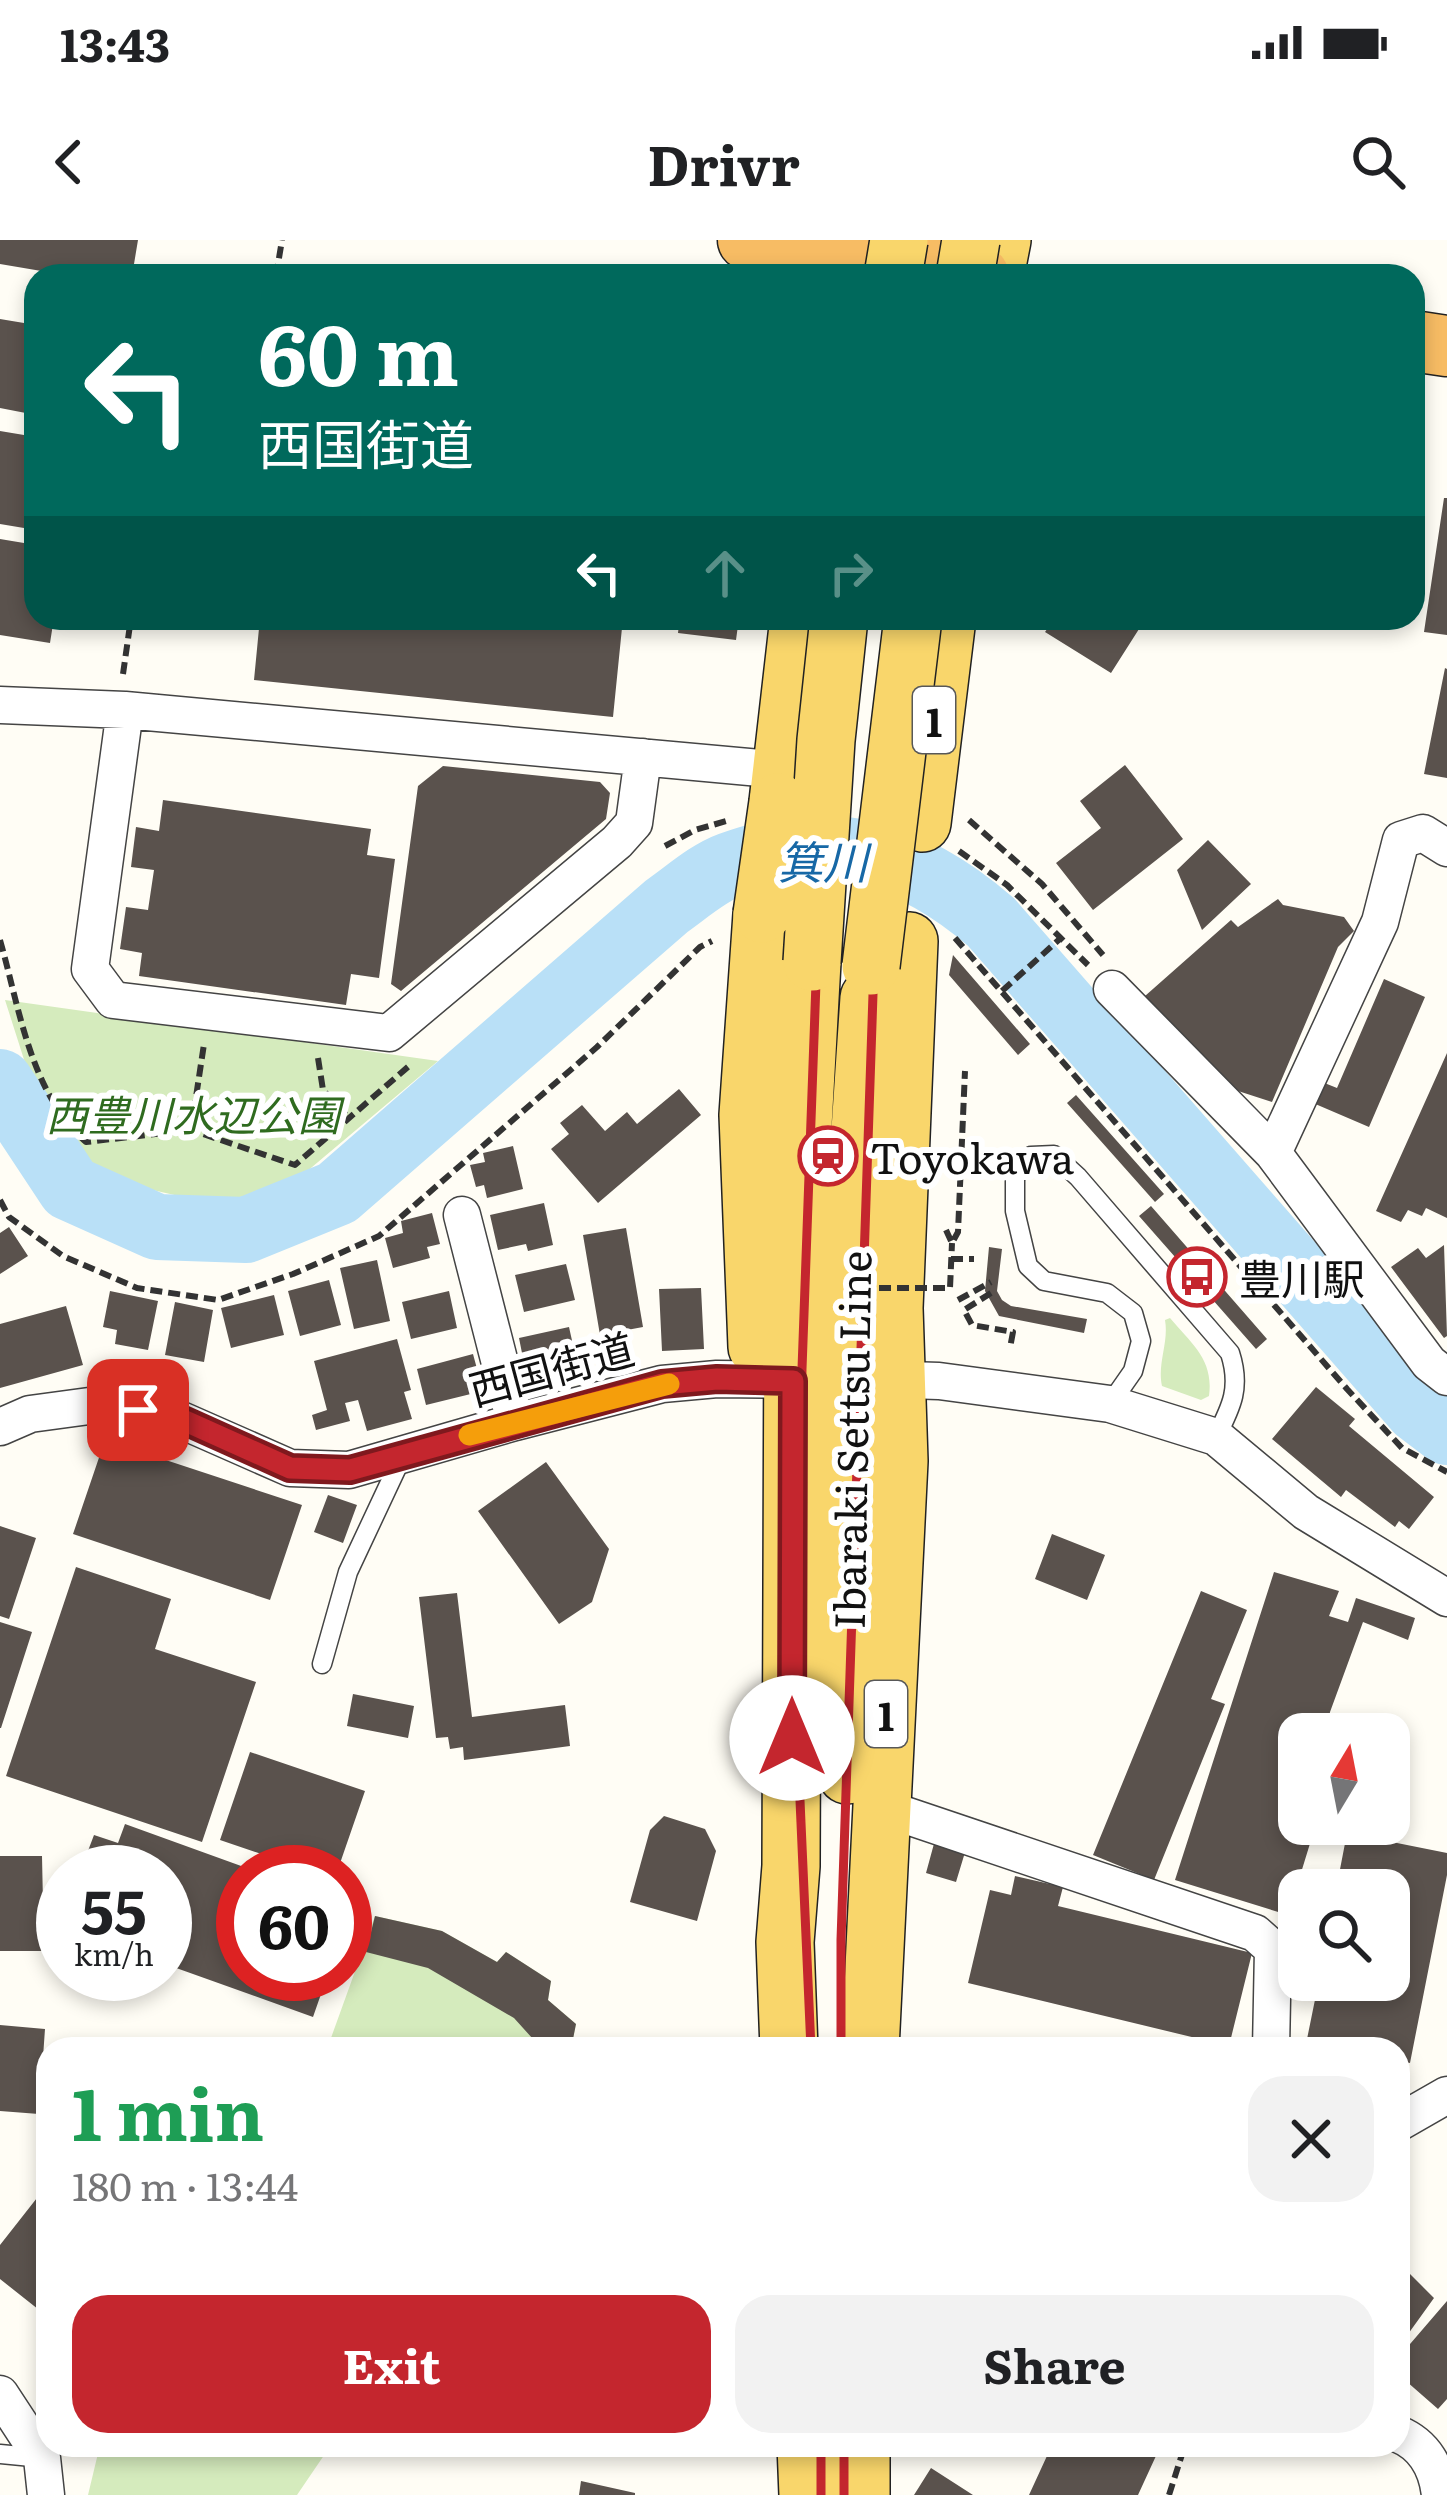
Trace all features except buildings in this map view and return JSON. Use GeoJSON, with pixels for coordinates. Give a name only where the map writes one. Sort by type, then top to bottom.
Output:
{"type":"FeatureCollection","features":[{"type":"Feature","properties":{"kind":"highway"},"geometry":{"type":"LineString","coordinates":[[748,240],[910,264]]}},
{"type":"Feature","properties":{"kind":"main road","name":"1"},"geometry":{"type":"LineString","coordinates":[[789,2037],[785,1942],[798,1380],[748,1115],[741,926],[797,630]]}},
{"type":"Feature","properties":{"kind":"main road","name":"Ibaraki Settsu Line"},"geometry":{"type":"LineString","coordinates":[[837,630],[826,740],[793,1308],[848,2037]]}},
{"type":"Feature","properties":{"kind":"main road","name":"Ibaraki Settsu Line"},"geometry":{"type":"LineString","coordinates":[[798,1380],[911,947],[914,630]]}},
{"type":"Feature","properties":{"kind":"main road","name":"1"},"geometry":{"type":"LineString","coordinates":[[871,2037],[899,1461],[894,1308],[911,947],[942,825],[947,630]]}},
{"type":"Feature","properties":{"kind":"main road"},"geometry":{"type":"LineString","coordinates":[[806,2457],[808,2495]]}},
{"type":"Feature","properties":{"kind":"main road"},"geometry":{"type":"LineString","coordinates":[[861,2457],[861,2495]]}},
{"type":"Feature","properties":{"kind":"street"},"geometry":{"type":"LineString","coordinates":[[0,705],[123,698],[643,757],[767,797]]}},
{"type":"Feature","properties":{"kind":"street"},"geometry":{"type":"LineString","coordinates":[[123,698],[90,969],[113,1000],[389,1033],[634,823],[643,757]]}},
{"type":"Feature","properties":{"kind":"street"},"geometry":{"type":"LineString","coordinates":[[1273,1154],[1380,922],[1401,840],[1424,833],[1447,848]]}},
{"type":"Feature","properties":{"kind":"street"},"geometry":{"type":"LineString","coordinates":[[1109,974],[1273,1154],[1430,1363],[1447,1377]]}},
{"type":"Feature","properties":{"kind":"street"},"geometry":{"type":"LineString","coordinates":[[462,1216],[515,1422]]}},
{"type":"Feature","properties":{"kind":"street","name":"西国街道"},"geometry":{"type":"LineString","coordinates":[[0,1426],[31,1414],[104,1404],[172,1415],[290,1468],[350,1470],[662,1384],[717,1379],[898,1378],[1110,1404],[1216,1436],[1306,1512],[1447,1598]]}},
{"type":"Feature","properties":{"kind":"street"},"geometry":{"type":"LineString","coordinates":[[881,1807],[1255,1933],[1273,1949],[1271,2037]]}},
{"type":"Feature","properties":{"kind":"street"},"geometry":{"type":"LineString","coordinates":[[1410,2116],[1447,2096]]}},
{"type":"Feature","properties":{"kind":"street"},"geometry":{"type":"LineString","coordinates":[[0,2394],[36,2449]]}},
{"type":"Feature","properties":{"kind":"street"},"geometry":{"type":"LineString","coordinates":[[1410,2440],[1437,2469],[1440,2495]]}},
{"type":"Feature","properties":{"kind":"street"},"geometry":{"type":"LineString","coordinates":[[42,2458],[46,2495]]}},
{"type":"Feature","properties":{"kind":"lane"},"geometry":{"type":"LineString","coordinates":[[1110,1404],[1133,1371],[1141,1341],[1132,1313],[1107,1293],[1045,1281],[1028,1266],[1015,1211],[1015,1177],[1030,1156],[1054,1155],[1078,1177],[1230,1353],[1238,1377],[1233,1403],[1216,1436]]}},
{"type":"Feature","properties":{"kind":"lane"},"geometry":{"type":"LineString","coordinates":[[322,1664],[348,1572],[403,1454]]}},
{"type":"Feature","properties":{"kind":"lane"},"geometry":{"type":"LineString","coordinates":[[0,2454],[42,2458]]}},
{"type":"Feature","properties":{"kind":"path"},"geometry":{"type":"LineString","coordinates":[[123,698],[130,630]]}},
{"type":"Feature","properties":{"kind":"path"},"geometry":{"type":"LineString","coordinates":[[659,849],[767,797]]}},
{"type":"Feature","properties":{"kind":"path"},"geometry":{"type":"LineString","coordinates":[[942,825],[1062,938],[1109,974]]}},
{"type":"Feature","properties":{"kind":"path"},"geometry":{"type":"LineString","coordinates":[[942,825],[1042,884],[1109,974]]}},
{"type":"Feature","properties":{"kind":"path"},"geometry":{"type":"LineString","coordinates":[[0,1200],[9,1217],[63,1256],[137,1288],[218,1300],[293,1274],[379,1236],[597,1047],[700,947],[741,926]]}},
{"type":"Feature","properties":{"kind":"path"},"geometry":{"type":"LineString","coordinates":[[1002,991],[1062,938]]}},
{"type":"Feature","properties":{"kind":"path"},"geometry":{"type":"LineString","coordinates":[[0,940],[44,1090],[63,1121],[86,1142],[191,1130],[295,1165],[420,1057]]}},
{"type":"Feature","properties":{"kind":"path"},"geometry":{"type":"LineString","coordinates":[[911,947],[1002,991],[1346,1389],[1402,1448],[1447,1472]]}},
{"type":"Feature","properties":{"kind":"path"},"geometry":{"type":"LineString","coordinates":[[323,1025],[318,1056],[323,1090],[350,1118]]}},
{"type":"Feature","properties":{"kind":"path"},"geometry":{"type":"LineString","coordinates":[[191,1130],[204,1041]]}},
{"type":"Feature","properties":{"kind":"path"},"geometry":{"type":"LineString","coordinates":[[879,1288],[950,1288],[952,1243],[958,1232],[964,1071]]}},
{"type":"Feature","properties":{"kind":"path"},"geometry":{"type":"LineString","coordinates":[[946,1231],[952,1243]]}},
{"type":"Feature","properties":{"kind":"path"},"geometry":{"type":"LineString","coordinates":[[951,1258],[974,1259]]}},
{"type":"Feature","properties":{"kind":"path"},"geometry":{"type":"LineString","coordinates":[[958,1300],[991,1282]]}},
{"type":"Feature","properties":{"kind":"path"},"geometry":{"type":"LineString","coordinates":[[991,1293],[964,1310],[972,1325],[1013,1332],[1010,1348]]}},
{"type":"Feature","properties":{"kind":"path"},"geometry":{"type":"LineString","coordinates":[[1169,2495],[1181,2457]]}},
{"type":"Feature","properties":{"kind":"green space","name":"西豊川水辺公園"},"geometry":{"type":"Polygon","coordinates":[[[5,1000],[438,1061],[299,1178],[257,1197],[205,1202],[74,1172],[35,1094],[5,1000]]]}},
{"type":"Feature","properties":{"kind":"green space"},"geometry":{"type":"Polygon","coordinates":[[[1170,1318],[1205,1362],[1209,1396],[1201,1400],[1162,1386],[1165,1320],[1170,1318]]]}},
{"type":"Feature","properties":{"kind":"green space"},"geometry":{"type":"Polygon","coordinates":[[[375,1916],[442,1931],[497,1962],[506,1952],[551,1981],[548,2000],[576,2024],[573,2037],[331,2037],[344,2001],[372,2001],[375,1916]]]}},
{"type":"Feature","properties":{"kind":"green space"},"geometry":{"type":"Polygon","coordinates":[[[97,2457],[323,2457],[297,2495],[88,2495],[97,2457]]]}},
{"type":"Feature","properties":{"kind":"waterway","name":"箕川"},"geometry":{"type":"LineString","coordinates":[[0,1082],[70,1188],[157,1227],[246,1230],[337,1193],[667,906],[714,873],[767,854],[802,849],[869,854],[931,879],[991,922],[1418,1410],[1447,1432]]}},
{"type":"Feature","properties":{"kind":"railway"},"geometry":{"type":"LineString","coordinates":[[914,264],[919,240]]}},
{"type":"Feature","properties":{"kind":"railway"},"geometry":{"type":"LineString","coordinates":[[942,264],[946,240]]}},
{"type":"Feature","properties":{"kind":"railway"},"geometry":{"type":"LineString","coordinates":[[810,2037],[796,1710],[802,1369],[820,872],[848,630]]}},
{"type":"Feature","properties":{"kind":"railway"},"geometry":{"type":"LineString","coordinates":[[841,2037],[877,876],[894,630]]}},
{"type":"Feature","properties":{"kind":"railway"},"geometry":{"type":"LineString","coordinates":[[821,2457],[821,2495]]}},
{"type":"Feature","properties":{"kind":"railway"},"geometry":{"type":"LineString","coordinates":[[844,2457],[844,2495]]}},
{"type":"Feature","properties":{"kind":"slow traffic"},"geometry":{"type":"LineString","coordinates":[[469,1435],[669,1384]]}},
{"type":"Feature","properties":{"kind":"place","name":"Toyokawa"},"geometry":{"type":"Point","coordinates":[828,1156]}},
{"type":"Feature","properties":{"kind":"place","name":"豊川駅"},"geometry":{"type":"Point","coordinates":[1197,1277]}},
{"type":"Feature","properties":{"kind":"route"},"geometry":{"type":"LineString","coordinates":[[138,1410],[172,1415],[290,1468],[350,1470],[662,1384],[717,1379],[793,1381],[792,1738]]}}]}
